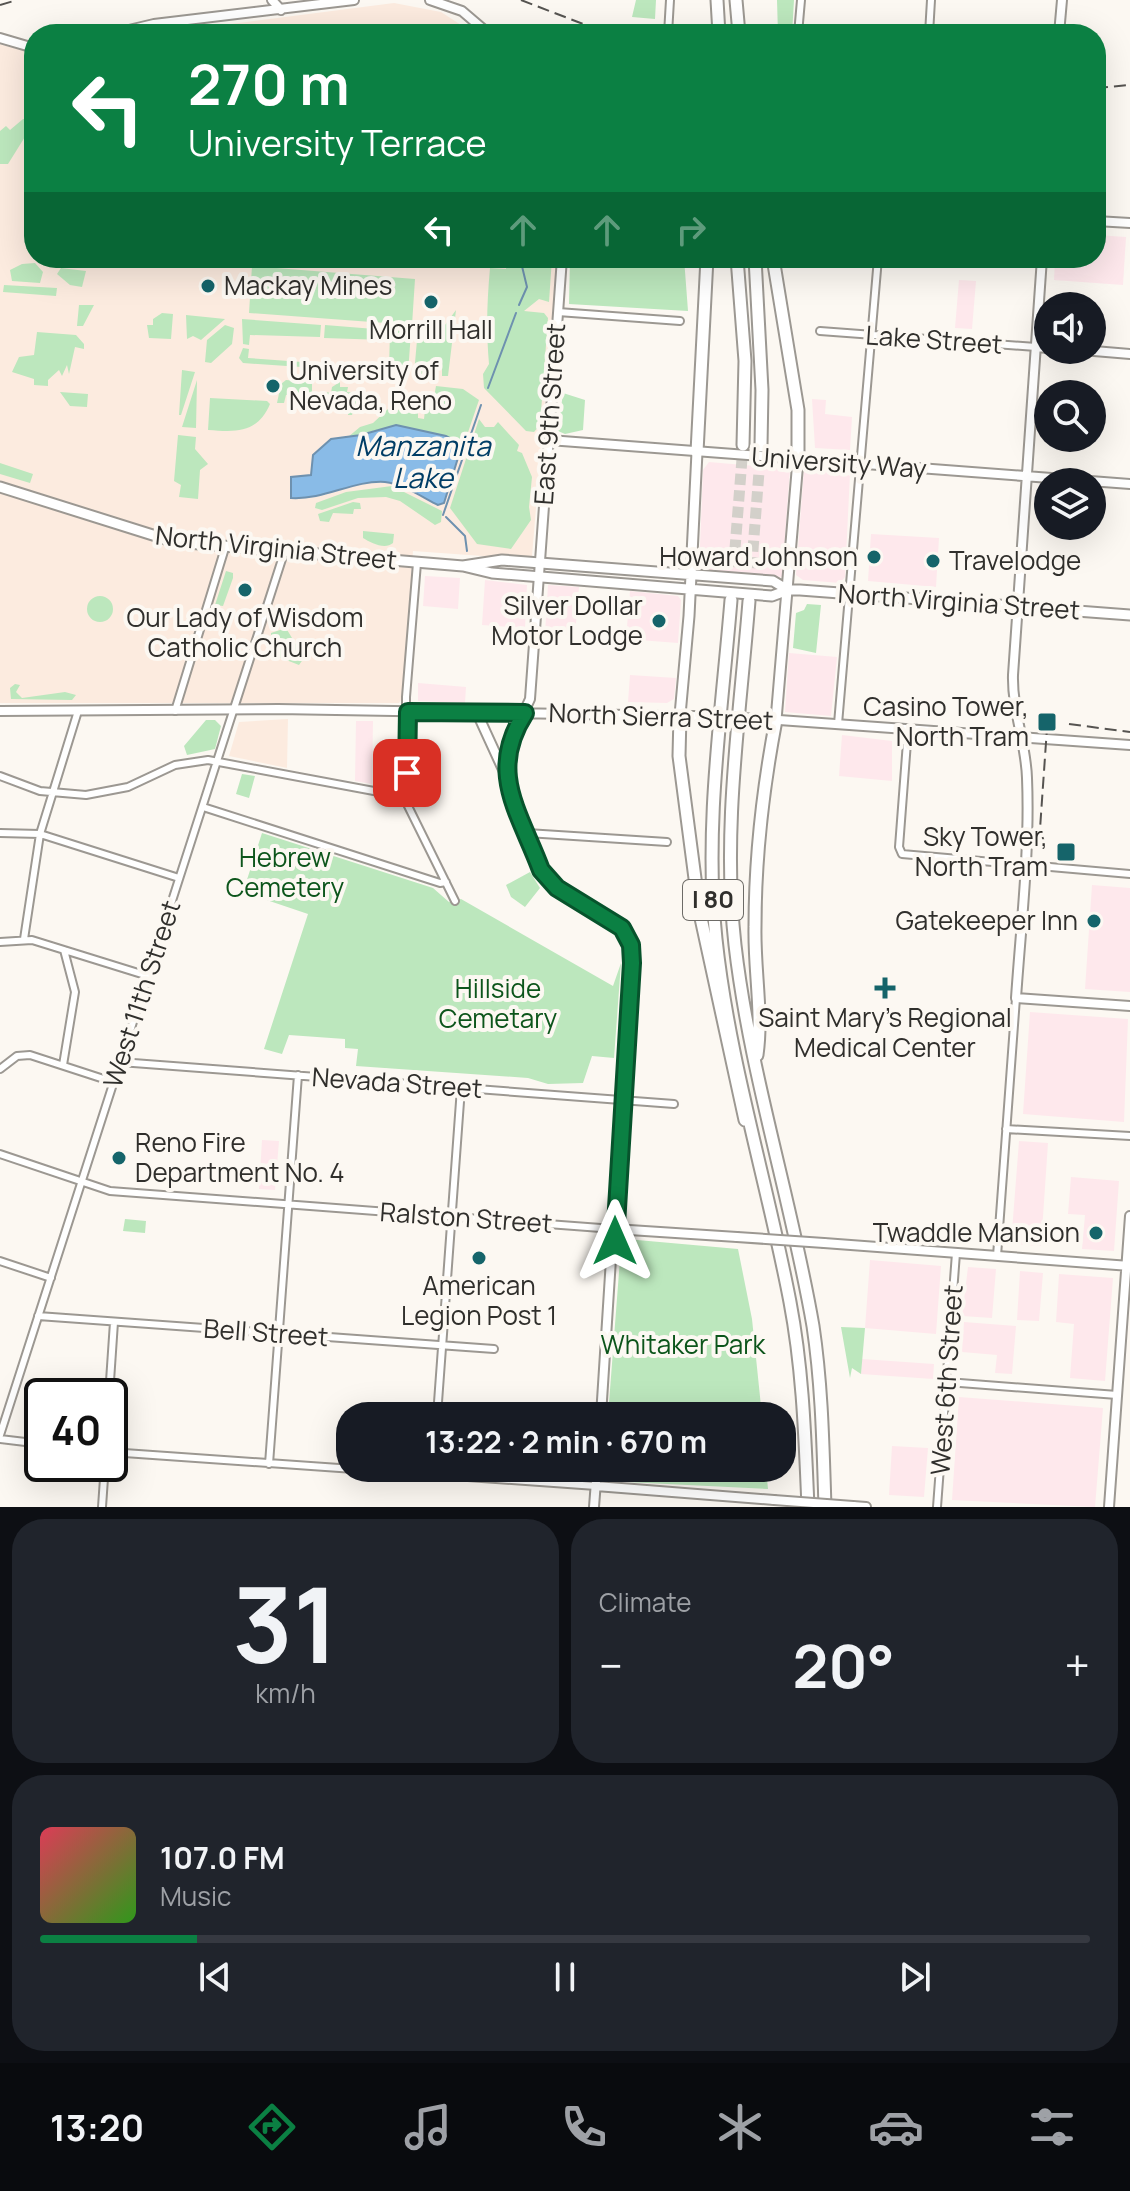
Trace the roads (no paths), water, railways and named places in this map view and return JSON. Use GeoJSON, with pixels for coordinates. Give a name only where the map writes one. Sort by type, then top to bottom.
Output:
{"type":"FeatureCollection","features":[{"type":"Feature","properties":{"kind":"highway"},"geometry":{"type":"LineString","coordinates":[[717,0],[717,24]]}},
{"type":"Feature","properties":{"kind":"highway"},"geometry":{"type":"LineString","coordinates":[[736,0],[738,24]]}},
{"type":"Feature","properties":{"kind":"highway"},"geometry":{"type":"LineString","coordinates":[[697,452],[706,268]]}},
{"type":"Feature","properties":{"kind":"highway"},"geometry":{"type":"LineString","coordinates":[[738,268],[745,361],[743,445]]}},
{"type":"Feature","properties":{"kind":"highway"},"geometry":{"type":"LineString","coordinates":[[756,268],[762,390],[761,446]]}},
{"type":"Feature","properties":{"kind":"highway"},"geometry":{"type":"LineString","coordinates":[[775,268],[798,410],[798,460]]}},
{"type":"Feature","properties":{"kind":"highway","name":"I 80"},"geometry":{"type":"LineString","coordinates":[[731,600],[713,833],[714,915],[725,996],[798,1355],[808,1507]]}},
{"type":"Feature","properties":{"kind":"highway","name":"I 80"},"geometry":{"type":"LineString","coordinates":[[749,601],[730,879],[736,949],[756,1064],[812,1323],[821,1394],[825,1507]]}},
{"type":"Feature","properties":{"kind":"highway"},"geometry":{"type":"LineString","coordinates":[[686,716],[679,756],[699,909],[739,1101],[767,1195]]}},
{"type":"Feature","properties":{"kind":"highway"},"geometry":{"type":"LineString","coordinates":[[756,1064],[761,1029],[756,896],[771,720]]}},
{"type":"Feature","properties":{"kind":"main road"},"geometry":{"type":"LineString","coordinates":[[686,716],[697,452]]}},
{"type":"Feature","properties":{"kind":"main road"},"geometry":{"type":"LineString","coordinates":[[771,720],[788,590],[798,460]]}},
{"type":"Feature","properties":{"kind":"main road","name":"North Virginia Street"},"geometry":{"type":"LineString","coordinates":[[0,487],[157,538],[225,548],[463,566],[474,571],[539,570],[691,582],[773,581],[788,590]]}},
{"type":"Feature","properties":{"kind":"main road","name":"North Virginia Street"},"geometry":{"type":"LineString","coordinates":[[691,582],[772,596],[788,590],[850,593],[1130,615]]}},
{"type":"Feature","properties":{"kind":"street"},"geometry":{"type":"LineString","coordinates":[[272,0],[281,10]]}},
{"type":"Feature","properties":{"kind":"street"},"geometry":{"type":"LineString","coordinates":[[154,24],[354,0]]}},
{"type":"Feature","properties":{"kind":"street"},"geometry":{"type":"LineString","coordinates":[[430,0],[462,11],[477,24]]}},
{"type":"Feature","properties":{"kind":"street"},"geometry":{"type":"LineString","coordinates":[[669,24],[670,0]]}},
{"type":"Feature","properties":{"kind":"street"},"geometry":{"type":"LineString","coordinates":[[799,24],[801,0]]}},
{"type":"Feature","properties":{"kind":"street"},"geometry":{"type":"LineString","coordinates":[[930,24],[931,0]]}},
{"type":"Feature","properties":{"kind":"street"},"geometry":{"type":"LineString","coordinates":[[1060,24],[1062,0]]}},
{"type":"Feature","properties":{"kind":"street"},"geometry":{"type":"LineString","coordinates":[[0,38],[24,45]]}},
{"type":"Feature","properties":{"kind":"street"},"geometry":{"type":"LineString","coordinates":[[1106,222],[1130,223]]}},
{"type":"Feature","properties":{"kind":"street","name":"East 9th Street"},"geometry":{"type":"LineString","coordinates":[[506,774],[507,750],[530,699],[561,268]]}},
{"type":"Feature","properties":{"kind":"street"},"geometry":{"type":"LineString","coordinates":[[838,724],[877,268]]}},
{"type":"Feature","properties":{"kind":"street"},"geometry":{"type":"LineString","coordinates":[[1040,292],[1041,268]]}},
{"type":"Feature","properties":{"kind":"street"},"geometry":{"type":"LineString","coordinates":[[558,312],[680,321]]}},
{"type":"Feature","properties":{"kind":"street","name":"Lake Street"},"geometry":{"type":"LineString","coordinates":[[820,331],[1034,347]]}},
{"type":"Feature","properties":{"kind":"street"},"geometry":{"type":"LineString","coordinates":[[1106,352],[1130,354]]}},
{"type":"Feature","properties":{"kind":"street"},"geometry":{"type":"LineString","coordinates":[[997,1256],[1028,798],[1013,688],[1035,364]]}},
{"type":"Feature","properties":{"kind":"street","name":"University Way"},"geometry":{"type":"LineString","coordinates":[[549,440],[1130,484]]}},
{"type":"Feature","properties":{"kind":"street"},"geometry":{"type":"LineString","coordinates":[[175,711],[225,548]]}},
{"type":"Feature","properties":{"kind":"street","name":"West 11th Street"},"geometry":{"type":"LineString","coordinates":[[0,1437],[284,553]]}},
{"type":"Feature","properties":{"kind":"street"},"geometry":{"type":"LineString","coordinates":[[417,563],[406,697],[407,806],[455,901]]}},
{"type":"Feature","properties":{"kind":"street","name":"North Sierra Street"},"geometry":{"type":"LineString","coordinates":[[0,711],[233,710],[686,716],[1130,745]]}},
{"type":"Feature","properties":{"kind":"street"},"geometry":{"type":"LineString","coordinates":[[24,939],[40,834],[78,711]]}},
{"type":"Feature","properties":{"kind":"street"},"geometry":{"type":"LineString","coordinates":[[477,713],[499,768],[506,774],[527,833],[550,883],[622,928],[629,938],[632,963],[602,1402]]}},
{"type":"Feature","properties":{"kind":"street"},"geometry":{"type":"LineString","coordinates":[[908,729],[900,852],[1130,874]]}},
{"type":"Feature","properties":{"kind":"street"},"geometry":{"type":"LineString","coordinates":[[0,776],[54,793],[101,794],[139,783],[185,762],[217,762],[406,797]]}},
{"type":"Feature","properties":{"kind":"street"},"geometry":{"type":"LineString","coordinates":[[203,807],[440,883],[446,882]]}},
{"type":"Feature","properties":{"kind":"street"},"geometry":{"type":"LineString","coordinates":[[0,833],[40,834],[179,878]]}},
{"type":"Feature","properties":{"kind":"street"},"geometry":{"type":"LineString","coordinates":[[527,833],[667,842]]}},
{"type":"Feature","properties":{"kind":"street"},"geometry":{"type":"LineString","coordinates":[[0,942],[24,939],[148,976]]}},
{"type":"Feature","properties":{"kind":"street"},"geometry":{"type":"LineString","coordinates":[[63,1065],[75,992],[64,950]]}},
{"type":"Feature","properties":{"kind":"street"},"geometry":{"type":"LineString","coordinates":[[1016,998],[1130,1006]]}},
{"type":"Feature","properties":{"kind":"street"},"geometry":{"type":"LineString","coordinates":[[0,1069],[24,1054],[113,1082]]}},
{"type":"Feature","properties":{"kind":"street","name":"Nevada Street"},"geometry":{"type":"LineString","coordinates":[[120,1062],[674,1104]]}},
{"type":"Feature","properties":{"kind":"street"},"geometry":{"type":"LineString","coordinates":[[269,1464],[298,1075]]}},
{"type":"Feature","properties":{"kind":"street"},"geometry":{"type":"LineString","coordinates":[[438,1402],[461,1088]]}},
{"type":"Feature","properties":{"kind":"street"},"geometry":{"type":"LineString","coordinates":[[1006,1129],[1130,1136]]}},
{"type":"Feature","properties":{"kind":"street","name":"Ralston Street"},"geometry":{"type":"LineString","coordinates":[[0,1154],[110,1191],[1128,1266]]}},
{"type":"Feature","properties":{"kind":"street"},"geometry":{"type":"LineString","coordinates":[[1109,1507],[1130,1216]]}},
{"type":"Feature","properties":{"kind":"street","name":"West 6th Street"},"geometry":{"type":"LineString","coordinates":[[937,1507],[956,1253]]}},
{"type":"Feature","properties":{"kind":"street"},"geometry":{"type":"LineString","coordinates":[[0,1261],[51,1278]]}},
{"type":"Feature","properties":{"kind":"street","name":"Bell Street"},"geometry":{"type":"LineString","coordinates":[[38,1316],[494,1349]]}},
{"type":"Feature","properties":{"kind":"street"},"geometry":{"type":"LineString","coordinates":[[110,1378],[114,1322]]}},
{"type":"Feature","properties":{"kind":"street"},"geometry":{"type":"LineString","coordinates":[[947,1382],[1117,1395]]}},
{"type":"Feature","properties":{"kind":"street"},"geometry":{"type":"LineString","coordinates":[[0,1437],[24,1441]]}},
{"type":"Feature","properties":{"kind":"street"},"geometry":{"type":"LineString","coordinates":[[128,1453],[336,1467]]}},
{"type":"Feature","properties":{"kind":"street"},"geometry":{"type":"LineString","coordinates":[[102,1507],[104,1482]]}},
{"type":"Feature","properties":{"kind":"street"},"geometry":{"type":"LineString","coordinates":[[549,1482],[749,1502],[774,1500],[866,1507]]}},
{"type":"Feature","properties":{"kind":"street"},"geometry":{"type":"LineString","coordinates":[[594,1507],[596,1482]]}},
{"type":"Feature","properties":{"kind":"water","name":"Manzanita Lake"},"geometry":{"type":"Polygon","coordinates":[[[396,425],[446,436],[462,445],[444,503],[438,505],[405,488],[385,482],[291,498],[291,477],[311,475],[313,455],[331,439],[361,435],[396,425]]]}},
{"type":"Feature","properties":{"kind":"waterway"},"geometry":{"type":"LineString","coordinates":[[519,305],[527,287],[522,268]]}},
{"type":"Feature","properties":{"kind":"waterway"},"geometry":{"type":"LineString","coordinates":[[488,388],[516,313]]}},
{"type":"Feature","properties":{"kind":"waterway"},"geometry":{"type":"LineString","coordinates":[[443,515],[481,405]]}},
{"type":"Feature","properties":{"kind":"waterway"},"geometry":{"type":"LineString","coordinates":[[446,517],[465,536],[467,551]]}},
{"type":"Feature","properties":{"kind":"tunnel"},"geometry":{"type":"LineString","coordinates":[[731,600],[743,446]]}},
{"type":"Feature","properties":{"kind":"tunnel"},"geometry":{"type":"LineString","coordinates":[[749,601],[761,446]]}},
{"type":"Feature","properties":{"kind":"railway"},"geometry":{"type":"LineString","coordinates":[[0,5],[17,0]]}},
{"type":"Feature","properties":{"kind":"railway"},"geometry":{"type":"LineString","coordinates":[[521,0],[583,24]]}},
{"type":"Feature","properties":{"kind":"railway"},"geometry":{"type":"LineString","coordinates":[[1106,87],[1130,85]]}},
{"type":"Feature","properties":{"kind":"railway"},"geometry":{"type":"LineString","coordinates":[[1069,724],[1130,732]]}},
{"type":"Feature","properties":{"kind":"railway"},"geometry":{"type":"LineString","coordinates":[[1044,842],[1040,829],[1047,728]]}},
{"type":"Feature","properties":{"kind":"place","name":"Mackay Mines"},"geometry":{"type":"Point","coordinates":[208,286]}},
{"type":"Feature","properties":{"kind":"place","name":"Morrill Hall"},"geometry":{"type":"Point","coordinates":[431,302]}},
{"type":"Feature","properties":{"kind":"place","name":"University of Nevada, Reno"},"geometry":{"type":"Point","coordinates":[273,386]}},
{"type":"Feature","properties":{"kind":"place","name":"Howard Johnson"},"geometry":{"type":"Point","coordinates":[874,557]}},
{"type":"Feature","properties":{"kind":"place","name":"Travelodge"},"geometry":{"type":"Point","coordinates":[933,561]}},
{"type":"Feature","properties":{"kind":"place","name":"Our Lady of Wisdom Catholic Church"},"geometry":{"type":"Point","coordinates":[245,590]}},
{"type":"Feature","properties":{"kind":"place","name":"Silver Dollar Motor Lodge"},"geometry":{"type":"Point","coordinates":[659,621]}},
{"type":"Feature","properties":{"kind":"place","name":"Casino Tower, North Tram"},"geometry":{"type":"Point","coordinates":[1047,722]}},
{"type":"Feature","properties":{"kind":"place","name":"Sky Tower, North Tram"},"geometry":{"type":"Point","coordinates":[1066,852]}},
{"type":"Feature","properties":{"kind":"place","name":"Gatekeeper Inn"},"geometry":{"type":"Point","coordinates":[1094,921]}},
{"type":"Feature","properties":{"kind":"place","name":"Saint Mary's Regional Medical Center"},"geometry":{"type":"Point","coordinates":[885,988]}},
{"type":"Feature","properties":{"kind":"place","name":"Reno Fire Department No. 4"},"geometry":{"type":"Point","coordinates":[119,1158]}},
{"type":"Feature","properties":{"kind":"place","name":"Twaddle Mansion"},"geometry":{"type":"Point","coordinates":[1096,1233]}},
{"type":"Feature","properties":{"kind":"place","name":"American Legion Post 1"},"geometry":{"type":"Point","coordinates":[479,1258]}},
{"type":"Feature","properties":{"kind":"park label","name":"Hebrew Cemetery"},"geometry":{"type":"Point","coordinates":[285,873]}},
{"type":"Feature","properties":{"kind":"park label","name":"Hillside Cemetary"},"geometry":{"type":"Point","coordinates":[498,1004]}},
{"type":"Feature","properties":{"kind":"park label","name":"Whitaker Park"},"geometry":{"type":"Point","coordinates":[683,1345]}}]}
